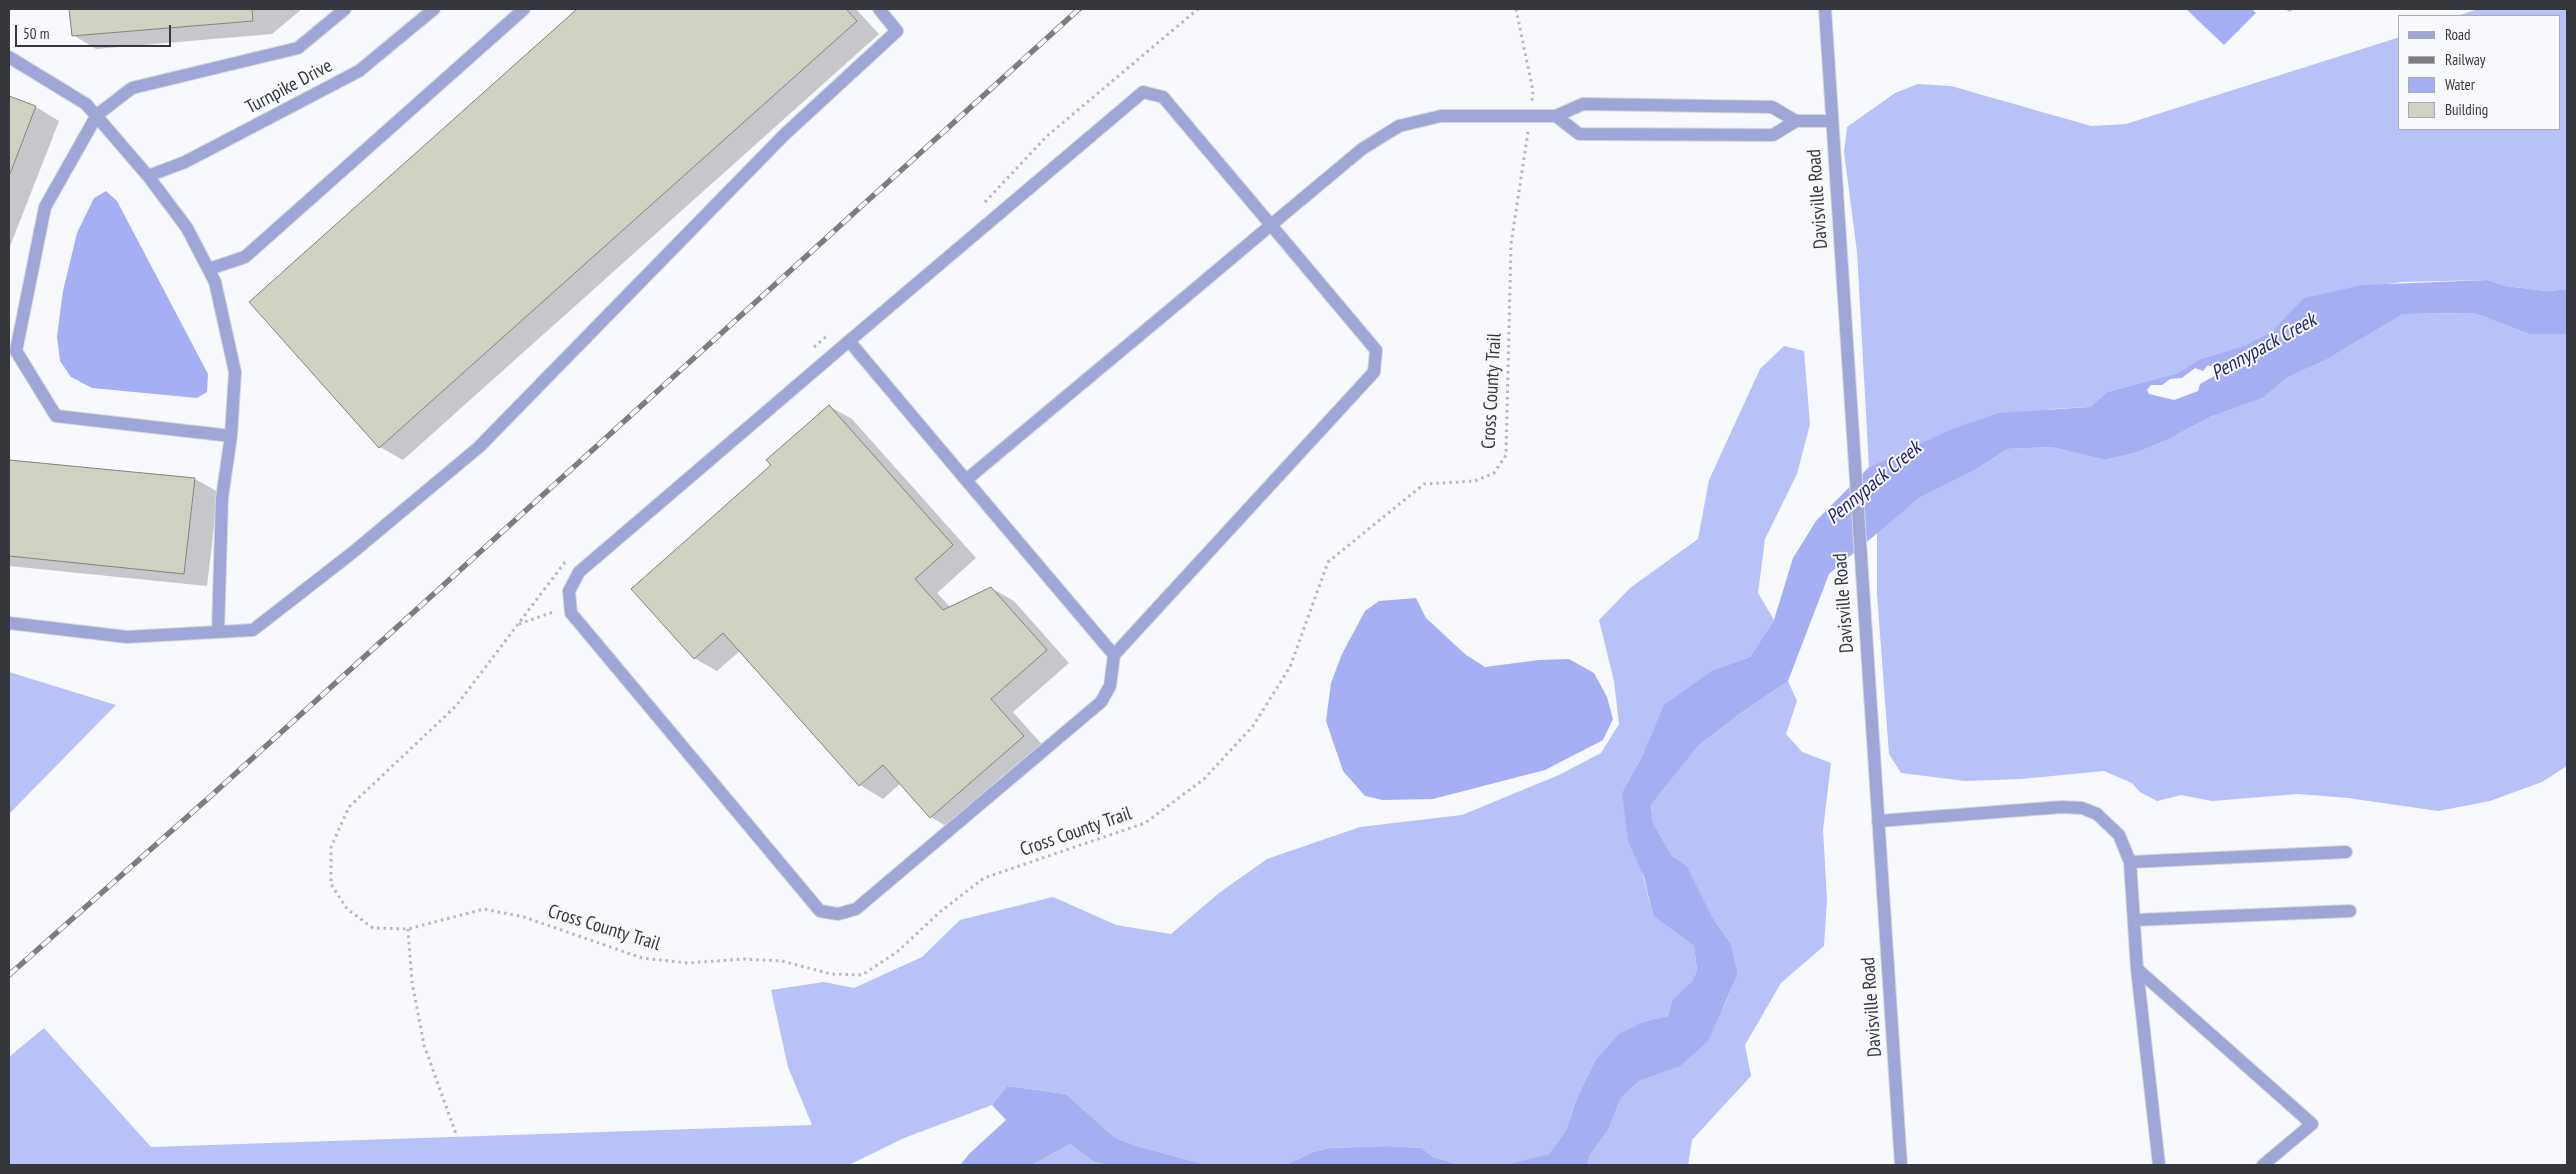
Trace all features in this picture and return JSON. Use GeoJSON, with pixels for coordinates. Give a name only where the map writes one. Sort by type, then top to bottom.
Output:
{"type":"FeatureCollection","features":[{"type":"Feature","properties":{"kind":"street"},"geometry":{"type":"LineString","coordinates":[[231,436],[56,416],[16,351],[45,207],[97,116],[132,88],[298,48],[346,9]]}},
{"type":"Feature","properties":{"kind":"street","name":"Turnpike Drive"},"geometry":{"type":"LineString","coordinates":[[148,176],[185,162],[360,71],[434,9]]}},
{"type":"Feature","properties":{"kind":"street"},"geometry":{"type":"LineString","coordinates":[[9,622],[128,637],[253,630],[352,554],[480,447],[784,135],[896,31],[879,9]]}},
{"type":"Feature","properties":{"kind":"street","name":"Davisville Road"},"geometry":{"type":"LineString","coordinates":[[1825,9],[1901,1165]]}},
{"type":"Feature","properties":{"kind":"street"},"geometry":{"type":"LineString","coordinates":[[209,269],[245,257],[521,10]]}},
{"type":"Feature","properties":{"kind":"street"},"geometry":{"type":"LineString","coordinates":[[9,57],[86,104],[97,116],[148,176],[187,228],[215,282],[235,372],[231,436],[222,498],[218,631]]}},
{"type":"Feature","properties":{"kind":"street"},"geometry":{"type":"LineString","coordinates":[[1143,92],[1163,98],[1376,350],[1374,372],[1114,655],[1110,686],[1101,702],[856,909],[838,914],[820,911],[571,613],[569,591],[579,572],[849,341],[1143,92]]}},
{"type":"Feature","properties":{"kind":"street"},"geometry":{"type":"LineString","coordinates":[[966,480],[1362,148],[1399,126],[1441,116],[1556,116],[1583,104],[1772,107],[1796,121],[1832,121]]}},
{"type":"Feature","properties":{"kind":"street"},"geometry":{"type":"LineString","coordinates":[[1556,116],[1579,134],[1773,135],[1796,121]]}},
{"type":"Feature","properties":{"kind":"street"},"geometry":{"type":"LineString","coordinates":[[849,341],[1114,655]]}},
{"type":"Feature","properties":{"kind":"street"},"geometry":{"type":"LineString","coordinates":[[1878,821],[2062,807],[2082,808],[2097,814],[2109,823],[2119,835],[2130,862],[2137,969],[2159,1165]]}},
{"type":"Feature","properties":{"kind":"street"},"geometry":{"type":"LineString","coordinates":[[2130,862],[2346,852]]}},
{"type":"Feature","properties":{"kind":"street"},"geometry":{"type":"LineString","coordinates":[[2134,920],[2350,911]]}},
{"type":"Feature","properties":{"kind":"street"},"geometry":{"type":"LineString","coordinates":[[2137,969],[2312,1124],[2263,1165]]}},
{"type":"Feature","properties":{"kind":"path"},"geometry":{"type":"LineString","coordinates":[[1516,9],[1533,91]]}},
{"type":"Feature","properties":{"kind":"path","name":"Cross County Trail"},"geometry":{"type":"LineString","coordinates":[[456,1134],[424,1045],[412,982],[408,929],[484,909],[524,917],[642,958],[688,963],[744,959],[782,961],[831,974],[862,975],[897,952],[941,911],[984,878],[1145,823],[1204,778],[1253,726],[1290,667],[1328,562],[1424,484],[1475,481],[1494,473],[1506,455],[1511,244],[1528,134]]}},
{"type":"Feature","properties":{"kind":"path"},"geometry":{"type":"LineString","coordinates":[[519,624],[570,606]]}},
{"type":"Feature","properties":{"kind":"shaded area"},"geometry":{"type":"Polygon","coordinates":[[[2478,9],[2567,9],[2567,289],[2548,291],[2505,286],[2488,280],[2400,282],[2305,298],[2271,332],[2243,346],[2200,359],[2178,373],[2107,392],[2090,407],[2052,409],[1893,456],[1869,467],[1857,252],[1844,152],[1847,127],[1895,93],[1918,84],[1951,86],[2091,126],[2126,124],[2398,38],[2398,130],[2561,130],[2561,15],[2460,15],[2478,9]]]}},
{"type":"Feature","properties":{"kind":"shaded area"},"geometry":{"type":"Polygon","coordinates":[[[2474,313],[2529,334],[2567,334],[2567,766],[2542,782],[2490,801],[2438,811],[2348,798],[2298,794],[2212,801],[2181,795],[2157,801],[2140,792],[2132,783],[2104,771],[2021,779],[1965,781],[1901,773],[1889,754],[1877,594],[1877,531],[1919,498],[1975,470],[2007,449],[2051,447],[2105,460],[2138,452],[2167,440],[2210,417],[2263,398],[2288,377],[2326,360],[2403,314],[2474,313]]]}},
{"type":"Feature","properties":{"kind":"shaded area"},"geometry":{"type":"Polygon","coordinates":[[[1784,346],[1804,351],[1810,424],[1797,474],[1765,539],[1758,593],[1774,620],[1750,657],[1713,670],[1644,753],[1622,792],[1653,916],[1694,946],[1697,970],[1692,981],[1672,1000],[1668,1016],[1646,1021],[1595,1061],[1577,1098],[1566,1130],[1549,1154],[1517,1164],[1461,1165],[1433,1157],[1422,1148],[1387,1146],[1330,1148],[1313,1152],[1285,1165],[1207,1165],[1133,1145],[1114,1137],[1066,1094],[1007,1086],[992,1105],[904,1138],[849,1165],[9,1165],[9,1057],[44,1028],[151,1147],[812,1125],[788,1067],[771,990],[824,982],[854,988],[922,957],[960,920],[1053,897],[1116,925],[1171,934],[1219,893],[1267,859],[1360,827],[1462,815],[1559,775],[1601,753],[1619,724],[1614,681],[1599,620],[1630,588],[1698,539],[1709,480],[1760,369],[1784,346]]]}},
{"type":"Feature","properties":{"kind":"shaded area"},"geometry":{"type":"Polygon","coordinates":[[[9,672],[116,705],[9,814],[9,672]]]}},
{"type":"Feature","properties":{"kind":"shaded area"},"geometry":{"type":"Polygon","coordinates":[[[1788,681],[1797,701],[1786,734],[1802,752],[1831,763],[1823,830],[1827,899],[1824,946],[1781,983],[1745,1045],[1751,1076],[1692,1140],[1688,1165],[1587,1165],[1590,1155],[1608,1130],[1621,1098],[1639,1081],[1679,1067],[1723,1008],[1738,974],[1731,944],[1713,918],[1687,866],[1672,856],[1653,823],[1651,805],[1699,745],[1745,710],[1788,681]]]}},
{"type":"Feature","properties":{"kind":"shaded area"},"geometry":{"type":"Polygon","coordinates":[[[1070,1144],[1094,1162],[1111,1165],[1032,1165],[1070,1144]]]}},
{"type":"Feature","properties":{"kind":"water"},"geometry":{"type":"Polygon","coordinates":[[[2186,9],[2252,9],[2256,13],[2224,45],[2186,9]]]}},
{"type":"Feature","properties":{"kind":"water"},"geometry":{"type":"Polygon","coordinates":[[[106,191],[117,201],[208,374],[207,392],[197,398],[92,388],[71,377],[60,361],[57,336],[63,291],[77,233],[94,198],[106,191]]]}},
{"type":"Feature","properties":{"kind":"water","name":"Pennypack Creek"},"geometry":{"type":"Polygon","coordinates":[[[2488,280],[2505,286],[2548,291],[2567,289],[2567,334],[2529,334],[2474,313],[2403,314],[2326,360],[2288,377],[2263,398],[2210,417],[2167,440],[2138,452],[2105,460],[2051,447],[2007,449],[1975,470],[1919,498],[1829,574],[1788,681],[1745,710],[1699,745],[1651,805],[1653,823],[1672,856],[1687,866],[1713,918],[1731,944],[1738,974],[1708,1041],[1679,1067],[1639,1081],[1621,1098],[1608,1130],[1590,1155],[1587,1165],[1507,1165],[1549,1154],[1566,1130],[1577,1098],[1595,1061],[1619,1034],[1646,1021],[1668,1016],[1672,1000],[1692,981],[1697,970],[1694,946],[1653,916],[1644,877],[1628,841],[1622,792],[1644,753],[1664,705],[1713,670],[1750,657],[1774,620],[1793,558],[1816,521],[1869,467],[1950,430],[1999,413],[2090,407],[2107,392],[2178,373],[2200,359],[2243,346],[2271,332],[2304,298],[2363,285],[2488,280]],[[2208,365],[2203,371],[2195,368],[2182,378],[2170,379],[2162,385],[2151,385],[2147,390],[2149,394],[2174,400],[2198,391],[2200,384],[2216,375],[2215,368],[2208,365]]]}},
{"type":"Feature","properties":{"kind":"water"},"geometry":{"type":"Polygon","coordinates":[[[1416,598],[1426,618],[1466,655],[1485,667],[1539,660],[1569,659],[1594,673],[1607,697],[1613,719],[1603,740],[1545,770],[1433,799],[1383,800],[1365,796],[1343,771],[1326,721],[1331,683],[1342,654],[1365,611],[1379,601],[1416,598]]]}},
{"type":"Feature","properties":{"kind":"water"},"geometry":{"type":"Polygon","coordinates":[[[1007,1086],[1066,1094],[1114,1137],[1133,1145],[1207,1165],[1111,1165],[1094,1162],[1070,1144],[1032,1165],[960,1165],[969,1154],[1006,1120],[992,1105],[1007,1086]]]}},
{"type":"Feature","properties":{"kind":"water"},"geometry":{"type":"Polygon","coordinates":[[[1387,1146],[1422,1148],[1433,1157],[1461,1165],[1285,1165],[1313,1152],[1330,1148],[1387,1146]]]}},
{"type":"Feature","properties":{"kind":"building"},"geometry":{"type":"Polygon","coordinates":[[[69,9],[252,9],[253,21],[72,36],[69,9]]]}},
{"type":"Feature","properties":{"kind":"building"},"geometry":{"type":"Polygon","coordinates":[[[577,9],[846,9],[857,21],[379,448],[249,302],[577,9]]]}},
{"type":"Feature","properties":{"kind":"building"},"geometry":{"type":"Polygon","coordinates":[[[9,96],[36,106],[10,174],[9,174],[9,96]]]}},
{"type":"Feature","properties":{"kind":"building"},"geometry":{"type":"Polygon","coordinates":[[[829,405],[953,545],[915,579],[943,610],[991,587],[1047,650],[991,699],[1024,736],[930,818],[883,765],[859,786],[723,633],[694,659],[631,589],[771,465],[766,460],[829,405]]]}},
{"type":"Feature","properties":{"kind":"building"},"geometry":{"type":"Polygon","coordinates":[[[9,460],[195,478],[184,574],[9,556],[9,460]]]}},
{"type":"Feature","properties":{"kind":"railway"},"geometry":{"type":"LineString","coordinates":[[9,975],[213,794],[1079,9]]}}]}
